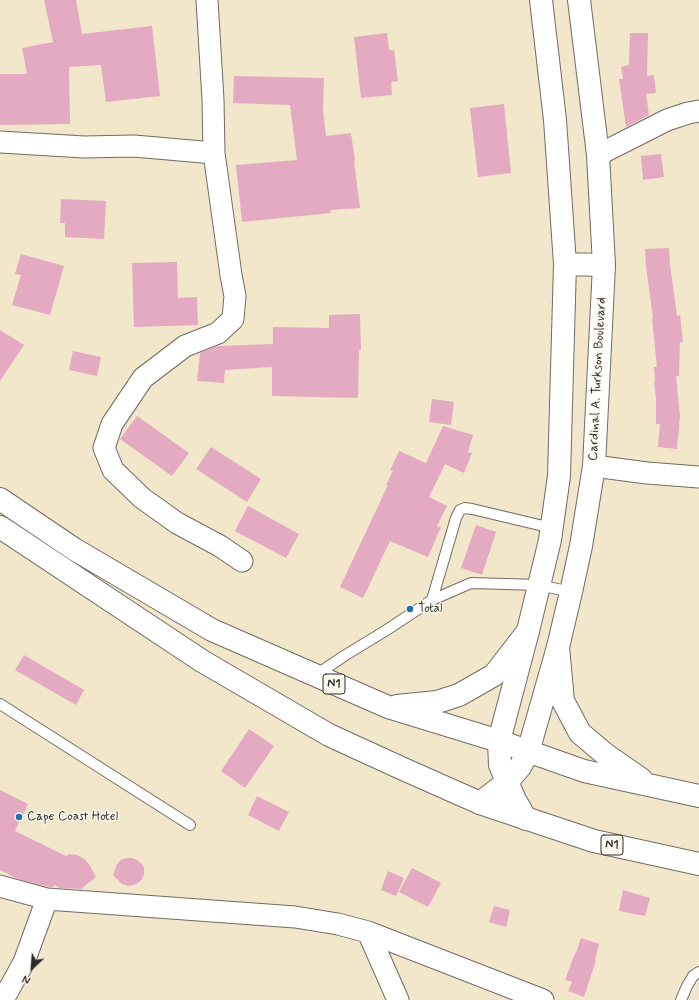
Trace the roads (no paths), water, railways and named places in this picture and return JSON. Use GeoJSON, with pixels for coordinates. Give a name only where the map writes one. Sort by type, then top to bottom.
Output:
{"type":"FeatureCollection","features":[{"type":"Feature","properties":{"kind":"main road"},"geometry":{"type":"LineString","coordinates":[[526,818],[515,800],[500,765],[499,741],[528,631],[552,528],[559,476],[565,264],[555,120],[541,0]]}},
{"type":"Feature","properties":{"kind":"main road","name":"Cardinal A. Turkson Boulevard"},"geometry":{"type":"LineString","coordinates":[[480,803],[507,782],[520,767],[528,752],[558,647],[571,592],[581,546],[594,466],[604,265],[598,155],[579,0]]}},
{"type":"Feature","properties":{"kind":"main road"},"geometry":{"type":"LineString","coordinates":[[565,264],[604,265]]}},
{"type":"Feature","properties":{"kind":"main road","name":"N1"},"geometry":{"type":"LineString","coordinates":[[0,500],[74,549],[212,630],[388,707],[499,741],[584,771],[699,796]]}},
{"type":"Feature","properties":{"kind":"main road","name":"N1"},"geometry":{"type":"LineString","coordinates":[[0,527],[202,661],[329,735],[480,803],[594,841],[699,864]]}},
{"type":"Feature","properties":{"kind":"main road"},"geometry":{"type":"LineString","coordinates":[[388,707],[437,702],[459,695],[494,675],[528,631]]}},
{"type":"Feature","properties":{"kind":"main road"},"geometry":{"type":"LineString","coordinates":[[558,647],[563,701],[580,733],[605,754],[650,785]]}},
{"type":"Feature","properties":{"kind":"street"},"geometry":{"type":"LineString","coordinates":[[207,0],[214,153],[235,296],[232,319],[218,333],[185,346],[143,378],[112,424],[104,448],[113,470],[142,498],[177,523],[220,546],[242,561]]}},
{"type":"Feature","properties":{"kind":"street"},"geometry":{"type":"LineString","coordinates":[[598,155],[667,120],[699,110]]}},
{"type":"Feature","properties":{"kind":"street"},"geometry":{"type":"LineString","coordinates":[[0,142],[84,147],[134,146],[214,153]]}},
{"type":"Feature","properties":{"kind":"street"},"geometry":{"type":"LineString","coordinates":[[594,466],[647,473],[699,476]]}},
{"type":"Feature","properties":{"kind":"street"},"geometry":{"type":"LineString","coordinates":[[0,886],[47,899],[295,917],[338,924],[368,932],[543,1000]]}},
{"type":"Feature","properties":{"kind":"street"},"geometry":{"type":"LineString","coordinates":[[4,1000],[24,962],[47,899]]}},
{"type":"Feature","properties":{"kind":"street"},"geometry":{"type":"LineString","coordinates":[[368,932],[398,1000]]}},
{"type":"Feature","properties":{"kind":"lane"},"geometry":{"type":"LineString","coordinates":[[432,600],[456,518],[460,510],[464,508],[472,509],[552,528]]}},
{"type":"Feature","properties":{"kind":"lane"},"geometry":{"type":"LineString","coordinates":[[315,676],[432,600],[471,583],[539,585],[571,592]]}},
{"type":"Feature","properties":{"kind":"lane"},"geometry":{"type":"LineString","coordinates":[[0,704],[190,825]]}},
{"type":"Feature","properties":{"kind":"lane"},"geometry":{"type":"LineString","coordinates":[[681,1000],[693,976],[699,972]]}},
{"type":"Feature","properties":{"kind":"place","name":"Total"},"geometry":{"type":"Point","coordinates":[410,609]}},
{"type":"Feature","properties":{"kind":"place","name":"Cape Coast Hotel"},"geometry":{"type":"Point","coordinates":[19,817]}}]}
